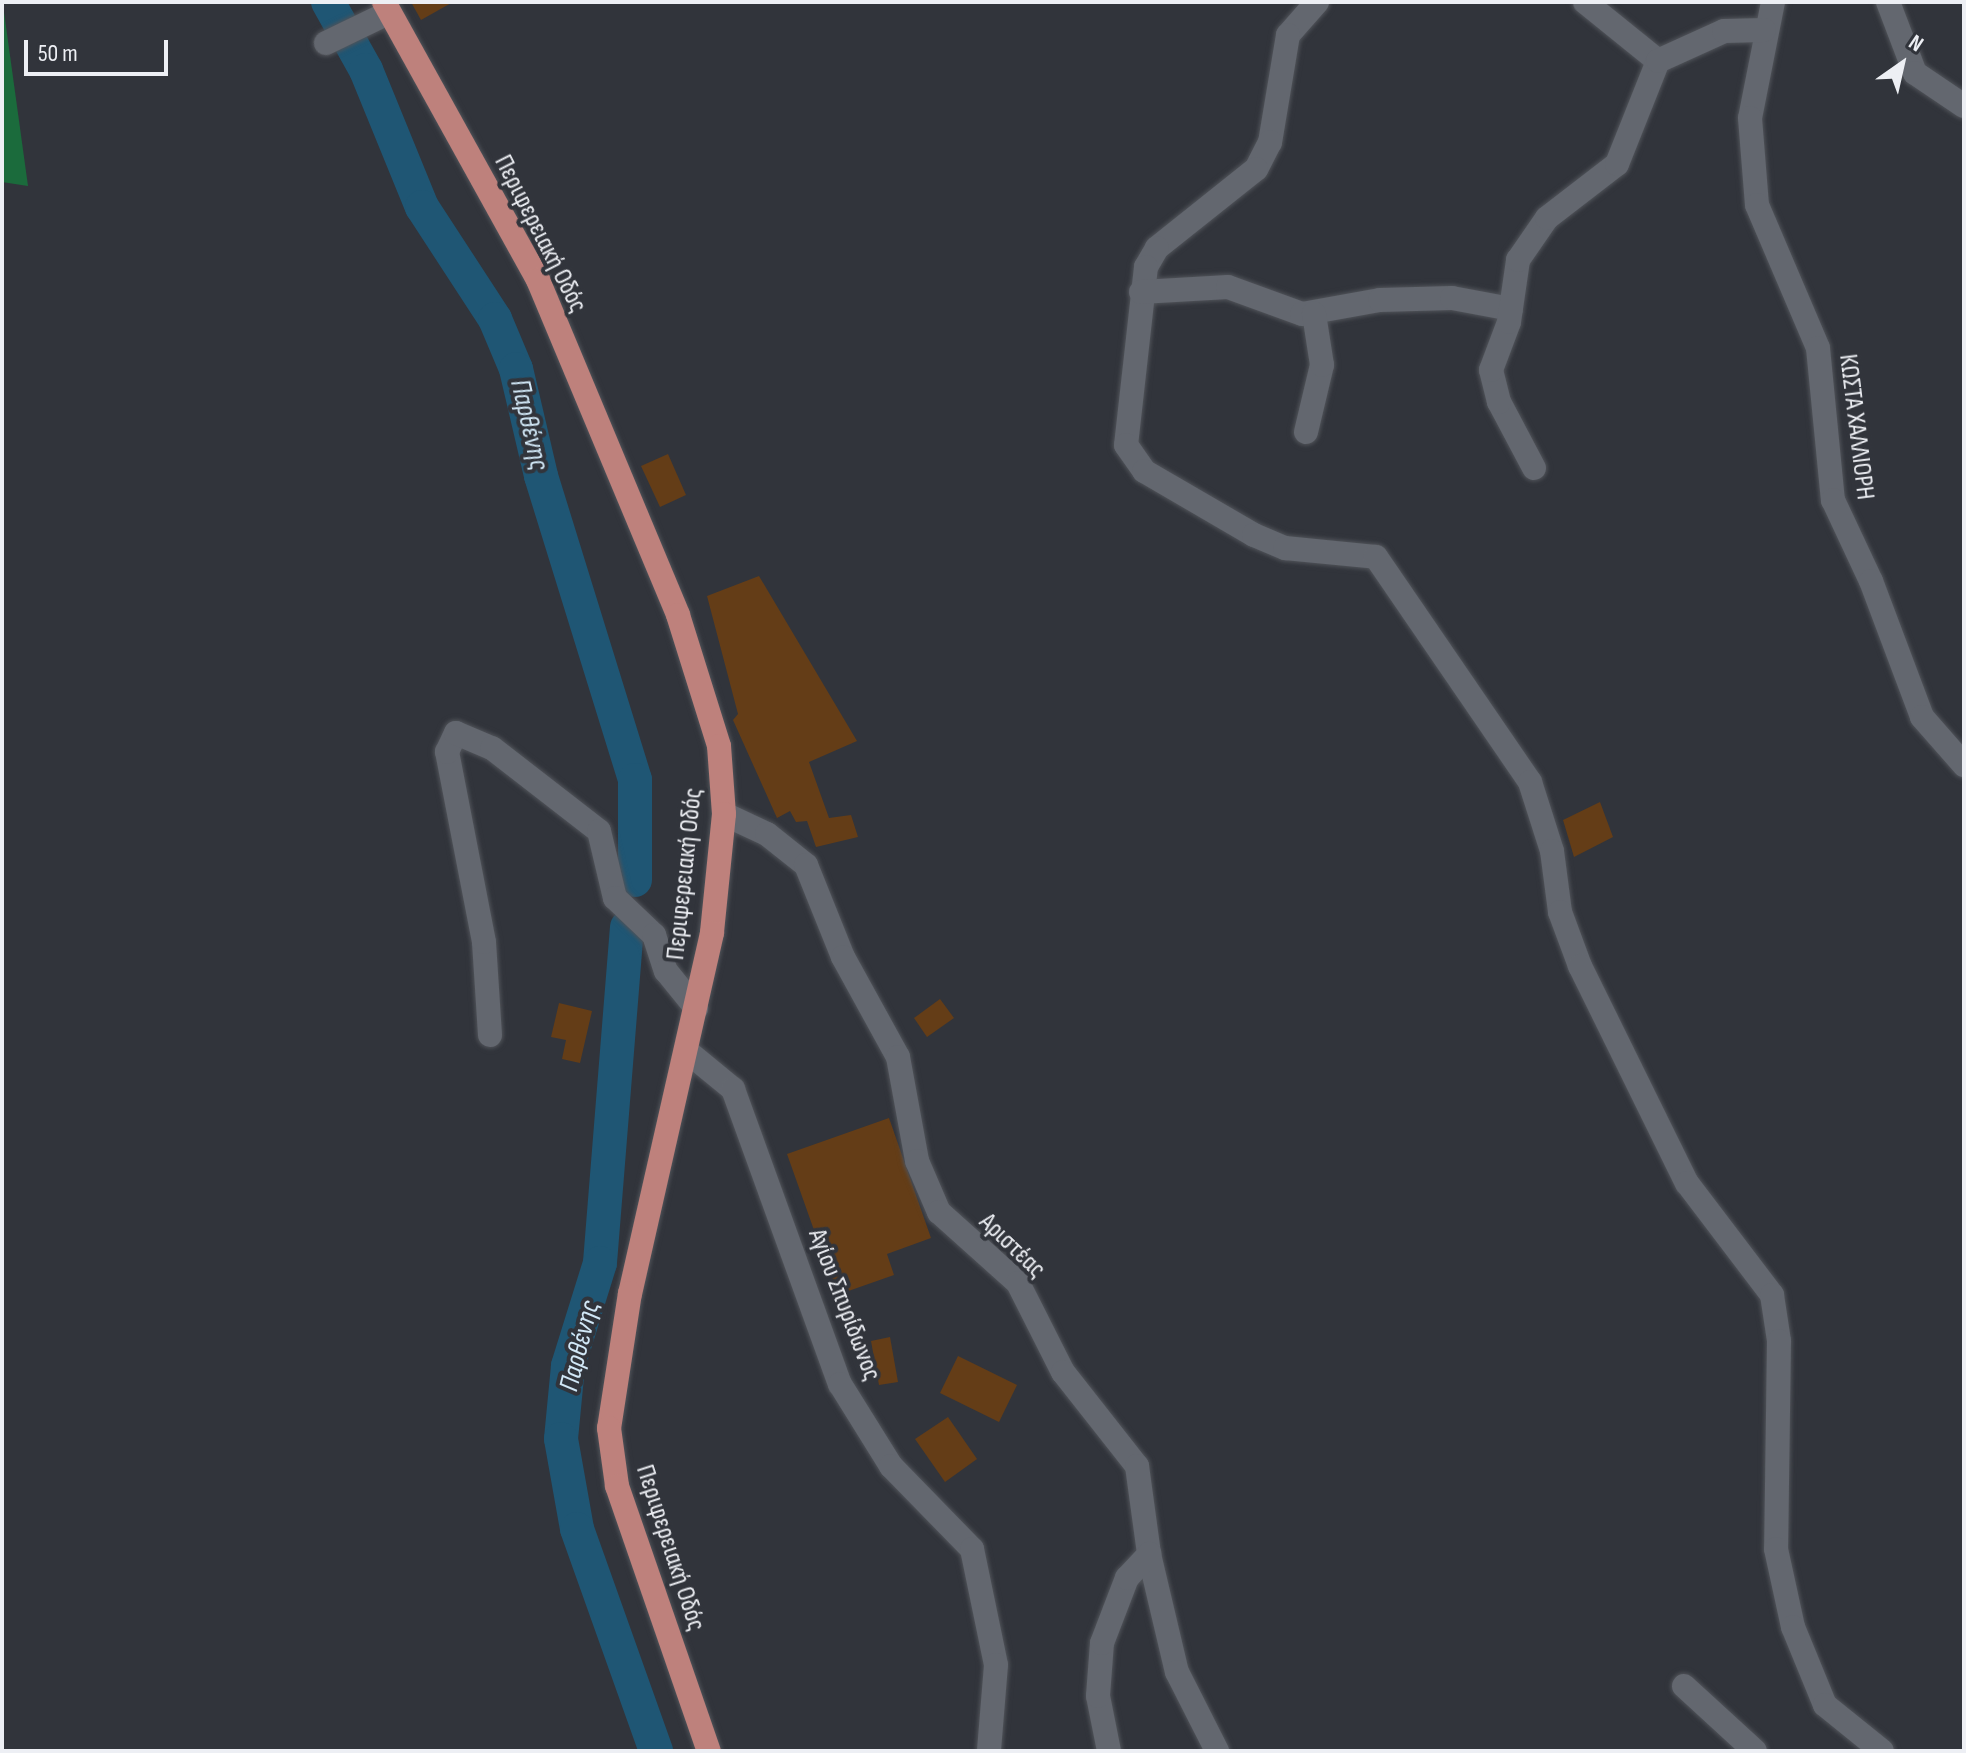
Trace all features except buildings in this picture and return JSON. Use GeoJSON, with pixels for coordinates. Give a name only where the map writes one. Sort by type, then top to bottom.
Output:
{"type":"FeatureCollection","features":[{"type":"Feature","properties":{"kind":"main road","name":"Περιφερειακή Οδός"},"geometry":{"type":"LineString","coordinates":[[379,13],[538,280],[698,670],[719,746],[724,814],[712,933],[689,1053],[630,1293],[609,1428],[620,1496],[709,1751]]}},
{"type":"Feature","properties":{"kind":"street"},"geometry":{"type":"LineString","coordinates":[[1317,2],[1288,35],[1264,155],[1245,181],[1157,248],[1141,292],[1136,396],[1125,433],[1137,464],[1285,548],[1376,557],[1536,793],[1560,912],[1580,966],[1687,1183],[1772,1295],[1779,1341],[1776,1549],[1793,1627],[1825,1705],[1882,1751]]}},
{"type":"Feature","properties":{"kind":"street"},"geometry":{"type":"LineString","coordinates":[[1585,2],[1658,61]]}},
{"type":"Feature","properties":{"kind":"street","name":"ΚΩΣΤΑ ΧΑΛΛΙΟΡΗ"},"geometry":{"type":"LineString","coordinates":[[1773,2],[1764,30],[1750,118],[1753,188],[1769,244],[1818,348],[1833,500],[1871,581],[1922,717],[1964,765]]}},
{"type":"Feature","properties":{"kind":"street"},"geometry":{"type":"LineString","coordinates":[[1888,2],[1915,73],[1964,106]]}},
{"type":"Feature","properties":{"kind":"street"},"geometry":{"type":"LineString","coordinates":[[326,43],[379,13]]}},
{"type":"Feature","properties":{"kind":"street"},"geometry":{"type":"LineString","coordinates":[[1534,468],[1493,386],[1493,357],[1511,309],[1522,251],[1547,218],[1617,164],[1658,61],[1724,31],[1764,30]]}},
{"type":"Feature","properties":{"kind":"street"},"geometry":{"type":"LineString","coordinates":[[1141,292],[1228,287],[1290,311],[1314,314],[1380,300],[1452,298],[1511,309]]}},
{"type":"Feature","properties":{"kind":"street"},"geometry":{"type":"LineString","coordinates":[[1306,432],[1322,365],[1314,314]]}},
{"type":"Feature","properties":{"kind":"street"},"geometry":{"type":"LineString","coordinates":[[490,1035],[484,942],[447,752],[456,733],[492,748],[599,831],[615,898],[654,935],[666,971],[696,1008]]}},
{"type":"Feature","properties":{"kind":"street","name":"Αριστέας"},"geometry":{"type":"LineString","coordinates":[[724,814],[767,834],[806,865],[843,957],[898,1057],[925,1185],[953,1229],[1018,1283],[1063,1372],[1131,1457],[1141,1475],[1149,1554],[1184,1694],[1217,1751]]}},
{"type":"Feature","properties":{"kind":"street","name":"Αγίου Σπυρίδωνος"},"geometry":{"type":"LineString","coordinates":[[689,1053],[733,1089],[840,1384],[885,1457],[957,1529],[976,1560],[996,1672],[989,1751]]}},
{"type":"Feature","properties":{"kind":"street"},"geometry":{"type":"LineString","coordinates":[[1109,1751],[1098,1696],[1102,1643],[1127,1578],[1149,1554]]}},
{"type":"Feature","properties":{"kind":"street"},"geometry":{"type":"LineString","coordinates":[[1684,1686],[1755,1751]]}},
{"type":"Feature","properties":{"kind":"green space"},"geometry":{"type":"Polygon","coordinates":[[[2,10],[4,12],[28,186],[2,182],[2,10]]]}},
{"type":"Feature","properties":{"kind":"waterway","name":"Παρθένης"},"geometry":{"type":"LineString","coordinates":[[328,2],[366,70],[422,207],[495,319],[516,369],[541,476],[635,780],[635,880]]}},
{"type":"Feature","properties":{"kind":"waterway","name":"Παρθένης"},"geometry":{"type":"LineString","coordinates":[[627,927],[600,1263],[568,1366],[561,1439],[577,1529],[656,1751]]}}]}
